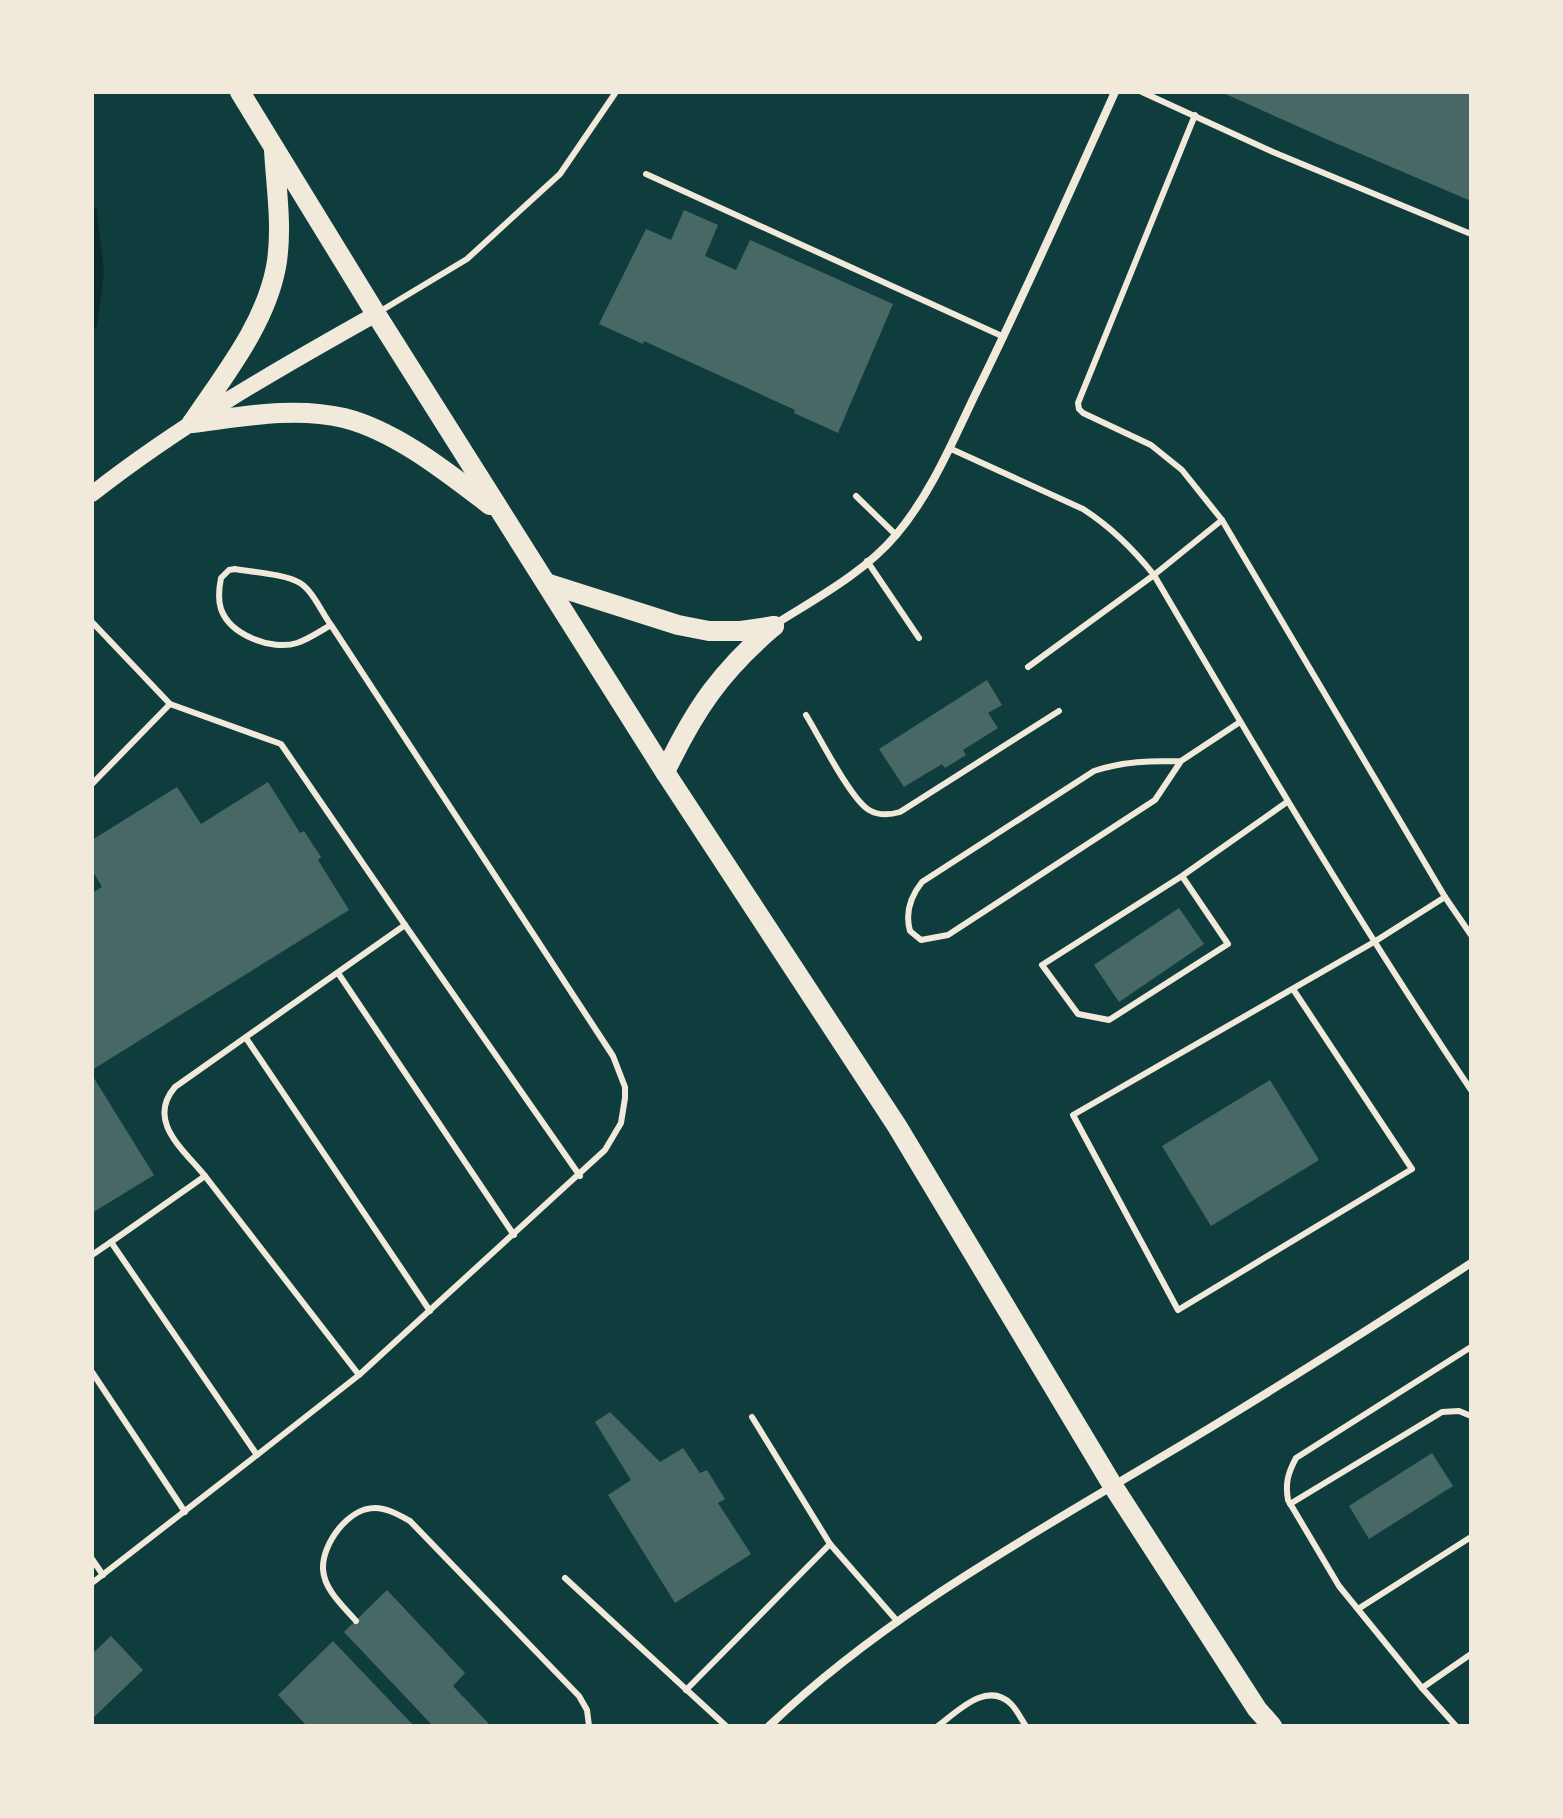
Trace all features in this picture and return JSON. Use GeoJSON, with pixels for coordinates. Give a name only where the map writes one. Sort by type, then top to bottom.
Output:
{"type":"FeatureCollection","features":[{"type":"Feature","properties":{"kind":"main road"},"geometry":{"type":"LineString","coordinates":[[240,92],[665,772],[897,1126],[1113,1486],[1272,1726]]}},
{"type":"Feature","properties":{"kind":"main road"},"geometry":{"type":"LineString","coordinates":[[192,423],[237,357],[265,303],[276,265],[278,215],[274,147]]}},
{"type":"Feature","properties":{"kind":"main road"},"geometry":{"type":"LineString","coordinates":[[92,494],[136,459],[251,384],[376,314]]}},
{"type":"Feature","properties":{"kind":"main road"},"geometry":{"type":"LineString","coordinates":[[192,423],[300,413],[345,418],[387,436],[437,465],[502,514]]}},
{"type":"Feature","properties":{"kind":"main road"},"geometry":{"type":"LineString","coordinates":[[546,583],[678,625],[709,631],[741,631],[774,626]]}},
{"type":"Feature","properties":{"kind":"main road"},"geometry":{"type":"LineString","coordinates":[[665,772],[702,702],[738,657],[774,626]]}},
{"type":"Feature","properties":{"kind":"street"},"geometry":{"type":"LineString","coordinates":[[774,626],[839,583],[896,535],[949,448],[1004,337],[1115,92]]}},
{"type":"Feature","properties":{"kind":"street"},"geometry":{"type":"LineString","coordinates":[[769,1726],[814,1683],[963,1577],[1307,1369],[1471,1263]]}},
{"type":"Feature","properties":{"kind":"lane"},"geometry":{"type":"LineString","coordinates":[[376,314],[467,259],[560,174],[616,92]]}},
{"type":"Feature","properties":{"kind":"lane"},"geometry":{"type":"LineString","coordinates":[[1142,92],[1273,152],[1471,234]]}},
{"type":"Feature","properties":{"kind":"lane"},"geometry":{"type":"LineString","coordinates":[[1195,115],[1078,403],[1079,409],[1151,445],[1182,470],[1222,520],[1445,897],[1471,935]]}},
{"type":"Feature","properties":{"kind":"lane"},"geometry":{"type":"LineString","coordinates":[[646,174],[1004,337]]}},
{"type":"Feature","properties":{"kind":"lane"},"geometry":{"type":"LineString","coordinates":[[949,448],[1083,509],[1099,519],[1139,555],[1154,575],[1287,802],[1471,1090]]}},
{"type":"Feature","properties":{"kind":"lane"},"geometry":{"type":"LineString","coordinates":[[856,496],[896,535]]}},
{"type":"Feature","properties":{"kind":"lane"},"geometry":{"type":"LineString","coordinates":[[1028,667],[1154,575],[1222,520]]}},
{"type":"Feature","properties":{"kind":"lane"},"geometry":{"type":"LineString","coordinates":[[867,561],[919,638]]}},
{"type":"Feature","properties":{"kind":"lane"},"geometry":{"type":"LineString","coordinates":[[92,1583],[359,1375],[580,1176],[605,1150],[621,1123],[625,1087],[618,1065],[331,625],[299,582],[235,569],[229,570],[221,578],[219,600],[223,614],[234,627],[248,636],[272,643],[297,643],[331,625]]}},
{"type":"Feature","properties":{"kind":"lane"},"geometry":{"type":"LineString","coordinates":[[92,622],[170,704],[281,744],[580,1176]]}},
{"type":"Feature","properties":{"kind":"lane"},"geometry":{"type":"LineString","coordinates":[[92,637],[100,630]]}},
{"type":"Feature","properties":{"kind":"lane"},"geometry":{"type":"LineString","coordinates":[[92,784],[170,704]]}},
{"type":"Feature","properties":{"kind":"lane"},"geometry":{"type":"LineString","coordinates":[[806,715],[861,805],[877,814],[889,815],[900,812],[1059,711]]}},
{"type":"Feature","properties":{"kind":"lane"},"geometry":{"type":"LineString","coordinates":[[1181,761],[1117,763],[1094,771],[922,882],[910,902],[910,931],[921,940],[948,935],[1155,800],[1181,761],[1240,722]]}},
{"type":"Feature","properties":{"kind":"lane"},"geometry":{"type":"LineString","coordinates":[[1182,876],[1228,944],[1109,1020],[1078,1014],[1042,965],[1182,876],[1287,802]]}},
{"type":"Feature","properties":{"kind":"lane"},"geometry":{"type":"LineString","coordinates":[[1293,989],[1412,1169],[1178,1310],[1073,1115],[1374,942],[1445,897]]}},
{"type":"Feature","properties":{"kind":"lane"},"geometry":{"type":"LineString","coordinates":[[359,1375],[167,1127],[163,1106],[175,1087],[405,925]]}},
{"type":"Feature","properties":{"kind":"lane"},"geometry":{"type":"LineString","coordinates":[[338,973],[514,1235]]}},
{"type":"Feature","properties":{"kind":"lane"},"geometry":{"type":"LineString","coordinates":[[246,1038],[430,1311]]}},
{"type":"Feature","properties":{"kind":"lane"},"geometry":{"type":"LineString","coordinates":[[92,1255],[205,1176]]}},
{"type":"Feature","properties":{"kind":"lane"},"geometry":{"type":"LineString","coordinates":[[111,1242],[257,1455]]}},
{"type":"Feature","properties":{"kind":"lane"},"geometry":{"type":"LineString","coordinates":[[1456,1726],[1339,1586],[1290,1504],[1286,1487],[1288,1472],[1296,1458],[1471,1347]]}},
{"type":"Feature","properties":{"kind":"lane"},"geometry":{"type":"LineString","coordinates":[[92,1372],[185,1512]]}},
{"type":"Feature","properties":{"kind":"lane"},"geometry":{"type":"LineString","coordinates":[[1290,1504],[1442,1412],[1459,1411],[1471,1416]]}},
{"type":"Feature","properties":{"kind":"lane"},"geometry":{"type":"LineString","coordinates":[[752,1417],[830,1544],[898,1622]]}},
{"type":"Feature","properties":{"kind":"lane"},"geometry":{"type":"LineString","coordinates":[[356,1621],[331,1591],[323,1570],[331,1541],[339,1529],[355,1514],[374,1508],[410,1521],[579,1696],[587,1710],[589,1726]]}},
{"type":"Feature","properties":{"kind":"lane"},"geometry":{"type":"LineString","coordinates":[[1358,1609],[1471,1537]]}},
{"type":"Feature","properties":{"kind":"lane"},"geometry":{"type":"LineString","coordinates":[[686,1690],[830,1544]]}},
{"type":"Feature","properties":{"kind":"lane"},"geometry":{"type":"LineString","coordinates":[[92,1559],[103,1575]]}},
{"type":"Feature","properties":{"kind":"lane"},"geometry":{"type":"LineString","coordinates":[[565,1578],[726,1726]]}},
{"type":"Feature","properties":{"kind":"lane"},"geometry":{"type":"LineString","coordinates":[[1422,1688],[1471,1654]]}},
{"type":"Feature","properties":{"kind":"lane"},"geometry":{"type":"LineString","coordinates":[[938,1726],[976,1698],[993,1696],[1010,1704],[1026,1726]]}},
{"type":"Feature","properties":{"kind":"building"},"geometry":{"type":"Polygon","coordinates":[[[1221,92],[1471,92],[1471,201],[1326,139],[1221,92]]]}},
{"type":"Feature","properties":{"kind":"building"},"geometry":{"type":"Polygon","coordinates":[[[684,210],[718,225],[705,256],[736,270],[750,240],[893,304],[838,433],[644,341],[643,344],[599,324],[646,229],[671,240],[684,210]]]}},
{"type":"Feature","properties":{"kind":"building"},"geometry":{"type":"Polygon","coordinates":[[[987,680],[1002,705],[988,713],[998,728],[963,750],[966,755],[945,768],[942,764],[904,787],[879,749],[987,680]]]}},
{"type":"Feature","properties":{"kind":"building"},"geometry":{"type":"Polygon","coordinates":[[[268,782],[300,833],[304,831],[321,857],[318,860],[349,910],[92,1070],[92,893],[102,887],[92,870],[92,840],[177,787],[201,824],[268,782]]]}},
{"type":"Feature","properties":{"kind":"building"},"geometry":{"type":"Polygon","coordinates":[[[1179,908],[1204,944],[1119,1002],[1094,965],[1179,908]]]}},
{"type":"Feature","properties":{"kind":"building"},"geometry":{"type":"Polygon","coordinates":[[[92,1075],[154,1175],[92,1213],[92,1075]]]}},
{"type":"Feature","properties":{"kind":"building"},"geometry":{"type":"Polygon","coordinates":[[[1270,1080],[1319,1160],[1211,1226],[1162,1146],[1270,1080]]]}},
{"type":"Feature","properties":{"kind":"building"},"geometry":{"type":"Polygon","coordinates":[[[610,1412],[660,1462],[683,1448],[700,1473],[707,1470],[725,1499],[718,1503],[751,1554],[675,1603],[608,1495],[631,1480],[595,1422],[610,1412]]]}},
{"type":"Feature","properties":{"kind":"building"},"geometry":{"type":"Polygon","coordinates":[[[1432,1453],[1453,1486],[1369,1539],[1349,1506],[1432,1453]]]}},
{"type":"Feature","properties":{"kind":"building"},"geometry":{"type":"Polygon","coordinates":[[[387,1590],[465,1673],[453,1686],[491,1726],[433,1726],[344,1632],[387,1590]]]}},
{"type":"Feature","properties":{"kind":"building"},"geometry":{"type":"Polygon","coordinates":[[[111,1636],[143,1670],[92,1719],[92,1654],[111,1636]]]}},
{"type":"Feature","properties":{"kind":"building"},"geometry":{"type":"Polygon","coordinates":[[[333,1641],[414,1726],[307,1726],[278,1695],[333,1641]]]}},
{"type":"Feature","properties":{"kind":"waterway"},"geometry":{"type":"LineString","coordinates":[[92,211],[99,272],[92,325]]}}]}
